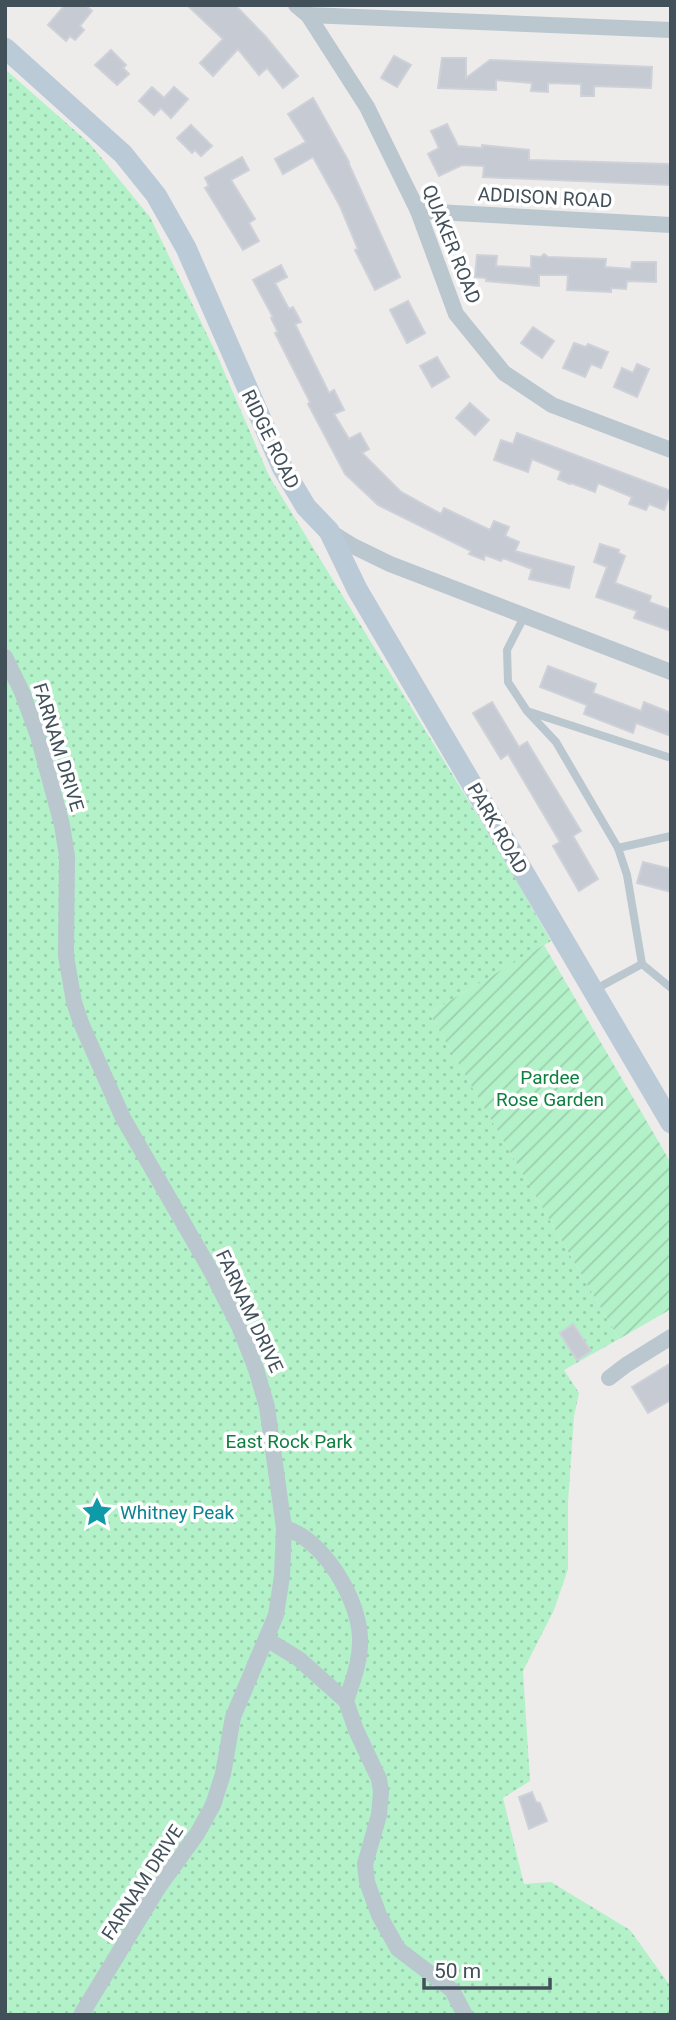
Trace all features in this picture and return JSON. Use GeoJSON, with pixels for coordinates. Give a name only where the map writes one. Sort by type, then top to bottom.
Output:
{"type":"FeatureCollection","features":[{"type":"Feature","properties":{"kind":"main road","name":"RIDGE ROAD"},"geometry":{"type":"LineString","coordinates":[[5,48],[114,145],[156,195],[186,248],[282,467],[306,507],[329,531]]}},
{"type":"Feature","properties":{"kind":"main road","name":"PARK ROAD"},"geometry":{"type":"LineString","coordinates":[[329,531],[357,589],[671,1123]]}},
{"type":"Feature","properties":{"kind":"street"},"geometry":{"type":"LineString","coordinates":[[302,10],[671,30]]}},
{"type":"Feature","properties":{"kind":"street","name":"QUAKER ROAD"},"geometry":{"type":"LineString","coordinates":[[302,10],[368,107],[418,211],[456,314],[504,373],[552,405],[671,450]]}},
{"type":"Feature","properties":{"kind":"street","name":"ADDISON ROAD"},"geometry":{"type":"LineString","coordinates":[[418,211],[671,225]]}},
{"type":"Feature","properties":{"kind":"street","name":"RIDGE ROAD"},"geometry":{"type":"LineString","coordinates":[[329,531],[390,564],[671,672]]}},
{"type":"Feature","properties":{"kind":"street","name":"FARNAM DRIVE"},"geometry":{"type":"LineString","coordinates":[[5,657],[22,692],[38,736],[62,825],[67,856],[66,957],[74,1002],[111,1094],[239,1326],[256,1369],[271,1425],[284,1528],[276,1615],[268,1640],[233,1717],[223,1774],[207,1818],[158,1888],[81,2015]]}},
{"type":"Feature","properties":{"kind":"street"},"geometry":{"type":"LineString","coordinates":[[609,1378],[671,1337]]}},
{"type":"Feature","properties":{"kind":"street"},"geometry":{"type":"LineString","coordinates":[[284,1528],[297,1532],[318,1549],[336,1573],[351,1602],[359,1627],[360,1654],[346,1701]]}},
{"type":"Feature","properties":{"kind":"street"},"geometry":{"type":"LineString","coordinates":[[268,1640],[299,1659],[346,1701],[379,1779],[379,1815],[370,1841],[365,1871],[379,1915],[398,1949],[452,1990],[465,2015]]}},
{"type":"Feature","properties":{"kind":"lane"},"geometry":{"type":"LineString","coordinates":[[525,615],[507,650],[508,682],[527,711],[556,742],[618,848],[627,875],[642,964],[671,988]]}},
{"type":"Feature","properties":{"kind":"lane"},"geometry":{"type":"LineString","coordinates":[[527,711],[668,757]]}},
{"type":"Feature","properties":{"kind":"lane"},"geometry":{"type":"LineString","coordinates":[[618,848],[671,836]]}},
{"type":"Feature","properties":{"kind":"lane"},"geometry":{"type":"LineString","coordinates":[[593,991],[642,964]]}},
{"type":"Feature","properties":{"kind":"green space","name":"East Rock Park"},"geometry":{"type":"Polygon","coordinates":[[[5,69],[90,144],[150,217],[216,353],[269,476],[500,852],[551,941],[429,1013],[619,1339],[564,1370],[579,1393],[574,1416],[568,1502],[568,1569],[554,1610],[523,1671],[530,1781],[503,1798],[524,1884],[551,1882],[630,1930],[671,1987],[671,2015],[5,2015],[5,69]]]}},
{"type":"Feature","properties":{"kind":"green space","name":"Pardee Rose Garden"},"geometry":{"type":"Polygon","coordinates":[[[544,945],[671,1163],[671,1309],[619,1339],[429,1013],[544,945]]]}},
{"type":"Feature","properties":{"kind":"building"},"geometry":{"type":"Polygon","coordinates":[[[65,5],[85,5],[92,11],[80,26],[84,30],[75,40],[70,36],[66,41],[48,25],[65,5]]]}},
{"type":"Feature","properties":{"kind":"building"},"geometry":{"type":"Polygon","coordinates":[[[187,5],[235,5],[298,76],[283,88],[267,68],[259,75],[238,49],[213,76],[200,63],[223,39],[187,5]]]}},
{"type":"Feature","properties":{"kind":"building"},"geometry":{"type":"Polygon","coordinates":[[[111,50],[126,65],[123,68],[129,74],[117,85],[95,65],[111,50]]]}},
{"type":"Feature","properties":{"kind":"building"},"geometry":{"type":"Polygon","coordinates":[[[394,56],[411,65],[397,87],[381,78],[394,56]]]}},
{"type":"Feature","properties":{"kind":"building"},"geometry":{"type":"Polygon","coordinates":[[[442,58],[466,58],[466,78],[490,60],[652,67],[651,88],[594,86],[594,96],[581,96],[581,84],[548,83],[548,92],[531,91],[532,83],[496,80],[496,90],[438,88],[442,58]]]}},
{"type":"Feature","properties":{"kind":"building"},"geometry":{"type":"Polygon","coordinates":[[[152,87],[164,98],[174,87],[188,99],[171,118],[161,108],[154,115],[139,101],[152,87]]]}},
{"type":"Feature","properties":{"kind":"building"},"geometry":{"type":"Polygon","coordinates":[[[313,98],[349,162],[400,277],[375,290],[355,250],[358,249],[340,206],[313,157],[283,174],[275,159],[306,142],[288,114],[313,98]]]}},
{"type":"Feature","properties":{"kind":"building"},"geometry":{"type":"Polygon","coordinates":[[[447,124],[458,146],[482,148],[482,145],[529,150],[529,160],[668,164],[671,167],[671,185],[483,177],[484,166],[462,165],[439,176],[428,154],[439,148],[431,131],[447,124]]]}},
{"type":"Feature","properties":{"kind":"building"},"geometry":{"type":"Polygon","coordinates":[[[191,125],[212,146],[201,156],[195,150],[192,153],[177,138],[191,125]]]}},
{"type":"Feature","properties":{"kind":"building"},"geometry":{"type":"Polygon","coordinates":[[[242,157],[249,170],[231,180],[255,219],[249,223],[259,241],[243,250],[205,188],[209,186],[205,178],[242,157]]]}},
{"type":"Feature","properties":{"kind":"building"},"geometry":{"type":"Polygon","coordinates":[[[544,254],[548,257],[606,259],[605,267],[631,269],[632,262],[656,262],[656,282],[627,281],[626,289],[611,288],[611,292],[567,290],[568,275],[539,275],[539,286],[486,281],[486,278],[475,277],[477,255],[497,256],[496,266],[531,268],[531,256],[541,257],[544,254]]]}},
{"type":"Feature","properties":{"kind":"building"},"geometry":{"type":"Polygon","coordinates":[[[281,265],[287,277],[275,283],[289,309],[293,307],[301,322],[295,324],[329,393],[334,390],[344,410],[334,414],[349,439],[360,433],[369,449],[362,453],[401,492],[441,514],[444,508],[490,530],[494,521],[509,527],[505,536],[519,542],[515,551],[574,567],[569,588],[529,579],[532,569],[503,558],[501,561],[485,555],[484,560],[469,554],[471,551],[378,505],[345,474],[308,404],[310,402],[275,333],[278,332],[271,318],[273,317],[253,280],[281,265]]]}},
{"type":"Feature","properties":{"kind":"building"},"geometry":{"type":"Polygon","coordinates":[[[408,301],[425,333],[407,343],[390,310],[408,301]]]}},
{"type":"Feature","properties":{"kind":"building"},"geometry":{"type":"Polygon","coordinates":[[[533,327],[554,341],[542,358],[521,343],[533,327]]]}},
{"type":"Feature","properties":{"kind":"building"},"geometry":{"type":"Polygon","coordinates":[[[574,343],[586,347],[588,344],[608,352],[601,368],[591,364],[585,377],[563,368],[574,343]]]}},
{"type":"Feature","properties":{"kind":"building"},"geometry":{"type":"Polygon","coordinates":[[[437,357],[449,377],[432,387],[420,366],[437,357]]]}},
{"type":"Feature","properties":{"kind":"building"},"geometry":{"type":"Polygon","coordinates":[[[637,364],[649,369],[637,397],[614,387],[622,368],[633,373],[637,364]]]}},
{"type":"Feature","properties":{"kind":"building"},"geometry":{"type":"Polygon","coordinates":[[[470,403],[489,420],[475,435],[456,418],[470,403]]]}},
{"type":"Feature","properties":{"kind":"building"},"geometry":{"type":"Polygon","coordinates":[[[517,433],[671,491],[664,510],[649,504],[646,510],[629,504],[632,497],[598,483],[595,492],[570,484],[558,479],[561,471],[532,459],[528,472],[494,460],[501,440],[513,444],[517,433]]]}},
{"type":"Feature","properties":{"kind":"building"},"geometry":{"type":"Polygon","coordinates":[[[600,544],[619,550],[618,553],[625,556],[615,583],[651,596],[649,602],[671,610],[671,631],[634,618],[637,611],[596,597],[607,567],[594,562],[600,544]]]}},
{"type":"Feature","properties":{"kind":"building"},"geometry":{"type":"Polygon","coordinates":[[[548,666],[596,684],[593,693],[641,711],[644,702],[671,713],[671,736],[636,723],[633,733],[584,714],[587,705],[540,687],[548,666]]]}},
{"type":"Feature","properties":{"kind":"building"},"geometry":{"type":"Polygon","coordinates":[[[492,702],[519,747],[527,742],[581,831],[573,836],[598,879],[579,891],[553,846],[560,842],[508,754],[501,759],[473,713],[492,702]]]}},
{"type":"Feature","properties":{"kind":"building"},"geometry":{"type":"Polygon","coordinates":[[[643,862],[671,869],[671,892],[637,883],[643,862]]]}},
{"type":"Feature","properties":{"kind":"building"},"geometry":{"type":"Polygon","coordinates":[[[573,1324],[591,1351],[577,1360],[560,1333],[573,1324]]]}},
{"type":"Feature","properties":{"kind":"building"},"geometry":{"type":"Polygon","coordinates":[[[671,1363],[671,1400],[648,1413],[632,1387],[671,1363]]]}},
{"type":"Feature","properties":{"kind":"building"},"geometry":{"type":"Polygon","coordinates":[[[532,1792],[547,1821],[529,1829],[519,1797],[532,1792]]]}},
{"type":"Feature","properties":{"kind":"place","name":"Whitney Peak"},"geometry":{"type":"Point","coordinates":[97,1512]}}]}
